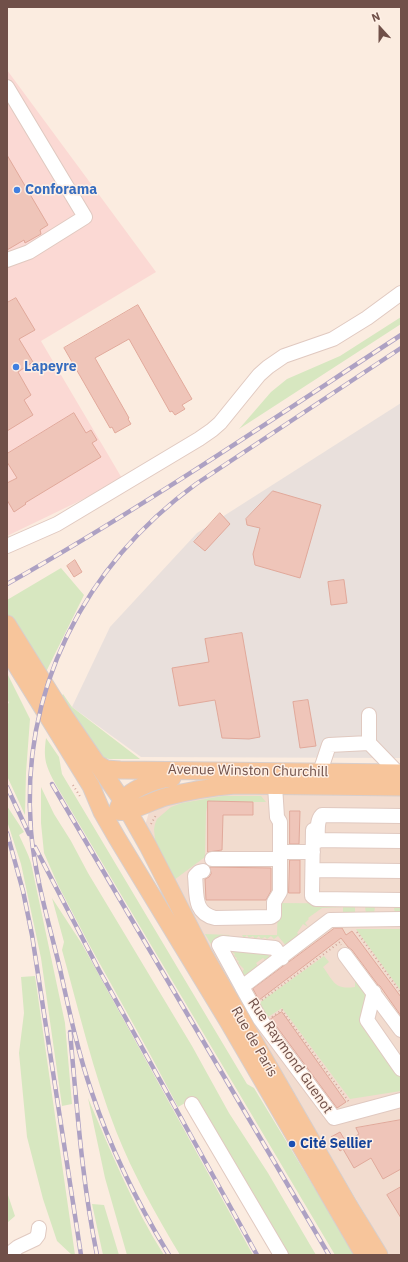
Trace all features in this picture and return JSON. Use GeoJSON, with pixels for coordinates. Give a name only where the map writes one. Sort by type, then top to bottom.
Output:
{"type":"FeatureCollection","features":[{"type":"Feature","properties":{"kind":"main road"},"geometry":{"type":"LineString","coordinates":[[7,624],[65,717],[131,815]]}},
{"type":"Feature","properties":{"kind":"main road"},"geometry":{"type":"LineString","coordinates":[[7,650],[91,786],[105,799],[111,808],[131,815]]}},
{"type":"Feature","properties":{"kind":"main road","name":"Avenue Winston Churchill"},"geometry":{"type":"LineString","coordinates":[[96,763],[106,769],[116,770],[320,772],[400,778]]}},
{"type":"Feature","properties":{"kind":"main road"},"geometry":{"type":"LineString","coordinates":[[117,838],[115,829],[131,815],[147,783],[164,778],[246,772]]}},
{"type":"Feature","properties":{"kind":"main road","name":"Avenue Winston Churchill"},"geometry":{"type":"LineString","coordinates":[[131,815],[162,798],[200,789],[236,785],[275,786],[400,778]]}},
{"type":"Feature","properties":{"kind":"main road","name":"Rue de Paris"},"geometry":{"type":"LineString","coordinates":[[91,786],[102,812],[117,838],[228,1021],[364,1255]]}},
{"type":"Feature","properties":{"kind":"main road","name":"Rue de Paris"},"geometry":{"type":"LineString","coordinates":[[131,815],[203,953],[349,1206],[379,1255]]}},
{"type":"Feature","properties":{"kind":"street"},"geometry":{"type":"LineString","coordinates":[[7,87],[85,218],[30,252],[7,260]]}},
{"type":"Feature","properties":{"kind":"street"},"geometry":{"type":"LineString","coordinates":[[7,546],[57,524],[199,439],[220,423],[259,375],[268,367],[284,356],[333,338],[367,318],[401,293]]}},
{"type":"Feature","properties":{"kind":"street"},"geometry":{"type":"LineString","coordinates":[[369,716],[369,743],[400,778]]}},
{"type":"Feature","properties":{"kind":"street"},"geometry":{"type":"LineString","coordinates":[[320,772],[329,745],[369,743]]}},
{"type":"Feature","properties":{"kind":"street"},"geometry":{"type":"LineString","coordinates":[[203,871],[199,872],[195,876],[197,902],[202,912],[208,916],[215,918],[271,917],[274,915],[274,902],[280,892],[280,822],[277,817],[275,786]]}},
{"type":"Feature","properties":{"kind":"street"},"geometry":{"type":"LineString","coordinates":[[401,816],[322,815],[319,818],[314,841],[312,893],[312,896],[316,899],[401,900]]}},
{"type":"Feature","properties":{"kind":"street"},"geometry":{"type":"LineString","coordinates":[[212,859],[280,855],[314,841],[401,841]]}},
{"type":"Feature","properties":{"kind":"street"},"geometry":{"type":"LineString","coordinates":[[313,870],[401,871]]}},
{"type":"Feature","properties":{"kind":"street","name":"Rue Raymond Guenot"},"geometry":{"type":"LineString","coordinates":[[401,920],[330,920],[242,987],[263,1023],[334,1118],[401,1100]]}},
{"type":"Feature","properties":{"kind":"street"},"geometry":{"type":"LineString","coordinates":[[242,987],[219,945],[223,943],[275,948],[282,958]]}},
{"type":"Feature","properties":{"kind":"street"},"geometry":{"type":"LineString","coordinates":[[345,955],[401,1030]]}},
{"type":"Feature","properties":{"kind":"street"},"geometry":{"type":"LineString","coordinates":[[374,992],[367,1020],[401,1069]]}},
{"type":"Feature","properties":{"kind":"street"},"geometry":{"type":"LineString","coordinates":[[192,1104],[281,1255]]}},
{"type":"Feature","properties":{"kind":"street"},"geometry":{"type":"LineString","coordinates":[[8,1255],[18,1247],[35,1239],[38,1235],[39,1228]]}},
{"type":"Feature","properties":{"kind":"path"},"geometry":{"type":"LineString","coordinates":[[131,815],[157,813]]}},
{"type":"Feature","properties":{"kind":"path"},"geometry":{"type":"LineString","coordinates":[[348,920],[401,993]]}},
{"type":"Feature","properties":{"kind":"path"},"geometry":{"type":"LineString","coordinates":[[253,1006],[340,942],[345,955]]}},
{"type":"Feature","properties":{"kind":"path"},"geometry":{"type":"LineString","coordinates":[[263,1023],[282,1010],[357,1113]]}},
{"type":"Feature","properties":{"kind":"shaded area"},"geometry":{"type":"Polygon","coordinates":[[[7,70],[156,272],[41,341],[123,480],[7,536],[7,70]]]}},
{"type":"Feature","properties":{"kind":"shaded area"},"geometry":{"type":"Polygon","coordinates":[[[401,403],[401,758],[141,757],[72,707],[110,627],[197,533],[401,403]]]}},
{"type":"Feature","properties":{"kind":"shaded area"},"geometry":{"type":"Polygon","coordinates":[[[401,780],[401,1255],[389,1255],[226,978],[144,829],[149,812],[180,786],[401,780]]]}},
{"type":"Feature","properties":{"kind":"green space"},"geometry":{"type":"Polygon","coordinates":[[[401,317],[401,324],[239,429],[271,392],[287,379],[340,356],[401,317]]]}},
{"type":"Feature","properties":{"kind":"green space"},"geometry":{"type":"Polygon","coordinates":[[[61,568],[84,595],[46,672],[7,613],[7,600],[61,568]]]}},
{"type":"Feature","properties":{"kind":"green space"},"geometry":{"type":"Polygon","coordinates":[[[7,673],[30,719],[25,815],[7,776],[7,704],[9,703],[7,698],[7,673]]]}},
{"type":"Feature","properties":{"kind":"green space"},"geometry":{"type":"Polygon","coordinates":[[[63,694],[72,707],[140,759],[109,759],[102,757],[60,699],[63,694]]]}},
{"type":"Feature","properties":{"kind":"green space"},"geometry":{"type":"Polygon","coordinates":[[[46,738],[59,757],[62,774],[247,1084],[254,1088],[355,1255],[335,1255],[56,785],[46,763],[46,738]]]}},
{"type":"Feature","properties":{"kind":"green space"},"geometry":{"type":"Polygon","coordinates":[[[41,787],[54,814],[71,841],[88,873],[192,1046],[229,1113],[268,1173],[316,1255],[288,1255],[224,1145],[194,1098],[178,1107],[90,946],[58,885],[44,853],[41,823],[41,787]]]}},
{"type":"Feature","properties":{"kind":"green space"},"geometry":{"type":"Polygon","coordinates":[[[223,796],[261,796],[266,802],[208,802],[206,812],[205,857],[174,880],[155,843],[154,829],[157,819],[171,807],[182,803],[223,796]]]}},
{"type":"Feature","properties":{"kind":"green space"},"geometry":{"type":"Polygon","coordinates":[[[7,806],[24,832],[19,835],[31,863],[65,1023],[72,1104],[62,1106],[41,958],[21,864],[7,821],[7,806]]]}},
{"type":"Feature","properties":{"kind":"green space"},"geometry":{"type":"Polygon","coordinates":[[[52,898],[82,944],[253,1255],[180,1255],[162,1225],[130,1163],[116,1131],[100,1086],[62,950],[64,942],[52,898]]]}},
{"type":"Feature","properties":{"kind":"green space"},"geometry":{"type":"Polygon","coordinates":[[[278,903],[401,904],[401,914],[395,914],[394,907],[375,906],[374,914],[366,914],[365,906],[355,906],[355,914],[343,915],[343,907],[322,908],[308,918],[309,919],[305,923],[308,927],[303,924],[297,933],[303,938],[287,947],[278,936],[274,939],[271,936],[267,939],[265,937],[261,939],[259,936],[255,939],[253,936],[249,938],[247,935],[277,935],[278,903]]]}},
{"type":"Feature","properties":{"kind":"green space"},"geometry":{"type":"Polygon","coordinates":[[[356,929],[401,929],[401,991],[356,929]]]}},
{"type":"Feature","properties":{"kind":"green space"},"geometry":{"type":"Polygon","coordinates":[[[205,934],[230,935],[219,942],[238,989],[205,934]]]}},
{"type":"Feature","properties":{"kind":"green space"},"geometry":{"type":"Polygon","coordinates":[[[226,948],[265,950],[271,959],[266,961],[263,958],[256,963],[258,966],[256,968],[258,971],[244,980],[239,977],[244,969],[238,963],[239,961],[236,960],[237,958],[234,956],[235,954],[232,952],[228,958],[226,948]]]}},
{"type":"Feature","properties":{"kind":"green space"},"geometry":{"type":"Polygon","coordinates":[[[324,956],[329,962],[323,967],[336,984],[348,988],[355,987],[355,980],[367,990],[364,1022],[401,1076],[401,1091],[350,1099],[282,1008],[268,1017],[259,1003],[324,956]]]}},
{"type":"Feature","properties":{"kind":"green space"},"geometry":{"type":"Polygon","coordinates":[[[35,976],[75,1255],[72,1255],[57,1241],[43,1199],[27,1137],[19,1053],[24,1013],[21,977],[35,976]]]}},
{"type":"Feature","properties":{"kind":"green space"},"geometry":{"type":"Polygon","coordinates":[[[88,1098],[132,1198],[164,1255],[127,1255],[105,1178],[88,1098]]]}},
{"type":"Feature","properties":{"kind":"green space"},"geometry":{"type":"Polygon","coordinates":[[[7,1192],[15,1216],[7,1223],[7,1192]]]}},
{"type":"Feature","properties":{"kind":"green space"},"geometry":{"type":"Polygon","coordinates":[[[92,1204],[104,1205],[119,1255],[103,1255],[92,1204]]]}},
{"type":"Feature","properties":{"kind":"building","name":"Conforama"},"geometry":{"type":"Polygon","coordinates":[[[7,155],[48,225],[40,230],[41,234],[25,243],[24,240],[7,250],[7,155]]]}},
{"type":"Feature","properties":{"kind":"building","name":"Lapeyre"},"geometry":{"type":"Polygon","coordinates":[[[16,298],[35,330],[19,339],[33,362],[18,372],[31,395],[24,400],[33,415],[7,431],[7,303],[16,298]]]}},
{"type":"Feature","properties":{"kind":"building"},"geometry":{"type":"Polygon","coordinates":[[[138,305],[192,399],[182,405],[185,409],[175,415],[172,411],[170,412],[129,339],[95,358],[131,424],[115,433],[112,427],[110,428],[64,348],[138,305]]]}},
{"type":"Feature","properties":{"kind":"building"},"geometry":{"type":"Polygon","coordinates":[[[74,413],[86,433],[91,430],[97,440],[92,443],[101,457],[25,503],[26,504],[14,512],[7,500],[7,483],[17,478],[7,462],[7,454],[74,413]]]}},
{"type":"Feature","properties":{"kind":"building"},"geometry":{"type":"Polygon","coordinates":[[[273,491],[321,505],[300,578],[255,565],[253,554],[260,528],[247,525],[246,519],[273,491]]]}},
{"type":"Feature","properties":{"kind":"building"},"geometry":{"type":"Polygon","coordinates":[[[220,513],[230,524],[205,551],[194,542],[220,513]]]}},
{"type":"Feature","properties":{"kind":"building"},"geometry":{"type":"Polygon","coordinates":[[[75,560],[82,572],[74,577],[67,566],[75,560]]]}},
{"type":"Feature","properties":{"kind":"building"},"geometry":{"type":"Polygon","coordinates":[[[344,580],[347,603],[331,605],[328,582],[344,580]]]}},
{"type":"Feature","properties":{"kind":"building"},"geometry":{"type":"Polygon","coordinates":[[[242,633],[260,737],[249,739],[222,738],[215,700],[179,706],[172,668],[209,662],[205,639],[242,633]]]}},
{"type":"Feature","properties":{"kind":"building"},"geometry":{"type":"Polygon","coordinates":[[[308,700],[316,746],[300,748],[293,702],[308,700]]]}},
{"type":"Feature","properties":{"kind":"building"},"geometry":{"type":"Polygon","coordinates":[[[208,801],[253,802],[253,815],[223,815],[222,850],[208,852],[208,801]]]}},
{"type":"Feature","properties":{"kind":"building"},"geometry":{"type":"Polygon","coordinates":[[[290,811],[300,811],[299,844],[290,844],[290,811]]]}},
{"type":"Feature","properties":{"kind":"building"},"geometry":{"type":"Polygon","coordinates":[[[290,860],[300,860],[300,893],[289,893],[290,860]]]}},
{"type":"Feature","properties":{"kind":"building"},"geometry":{"type":"Polygon","coordinates":[[[210,867],[271,868],[271,891],[266,900],[206,900],[205,879],[211,874],[210,867]]]}},
{"type":"Feature","properties":{"kind":"building"},"geometry":{"type":"Polygon","coordinates":[[[335,928],[342,928],[346,935],[352,931],[401,997],[401,1016],[380,986],[341,938],[259,1000],[253,989],[335,928]]]}},
{"type":"Feature","properties":{"kind":"building"},"geometry":{"type":"Polygon","coordinates":[[[282,1012],[346,1102],[337,1108],[271,1019],[282,1012]]]}},
{"type":"Feature","properties":{"kind":"building"},"geometry":{"type":"Polygon","coordinates":[[[401,1120],[401,1169],[383,1179],[371,1158],[354,1168],[343,1149],[340,1151],[331,1137],[340,1132],[346,1142],[359,1134],[356,1128],[401,1120]]]}},
{"type":"Feature","properties":{"kind":"building"},"geometry":{"type":"Polygon","coordinates":[[[401,1187],[401,1218],[387,1195],[401,1187]]]}},
{"type":"Feature","properties":{"kind":"railway"},"geometry":{"type":"LineString","coordinates":[[7,584],[157,494],[401,335]]}},
{"type":"Feature","properties":{"kind":"railway"},"geometry":{"type":"LineString","coordinates":[[169,1255],[126,1176],[99,1114],[82,1063],[43,900],[33,849],[31,831],[30,779],[36,729],[49,681],[67,635],[92,593],[121,553],[156,517],[196,484],[401,348]]}},
{"type":"Feature","properties":{"kind":"railway"},"geometry":{"type":"LineString","coordinates":[[52,784],[329,1255]]}},
{"type":"Feature","properties":{"kind":"railway"},"geometry":{"type":"LineString","coordinates":[[7,787],[29,834]]}},
{"type":"Feature","properties":{"kind":"railway"},"geometry":{"type":"LineString","coordinates":[[7,833],[23,891],[32,935],[81,1255]]}},
{"type":"Feature","properties":{"kind":"railway"},"geometry":{"type":"LineString","coordinates":[[35,847],[99,970],[257,1255]]}},
{"type":"Feature","properties":{"kind":"railway"},"geometry":{"type":"LineString","coordinates":[[70,1032],[87,1200],[97,1255]]}},
{"type":"Feature","properties":{"kind":"place","name":"Conforama"},"geometry":{"type":"Point","coordinates":[17,190]}},
{"type":"Feature","properties":{"kind":"place","name":"Lapeyre"},"geometry":{"type":"Point","coordinates":[16,367]}},
{"type":"Feature","properties":{"kind":"place","name":"Cité Sellier"},"geometry":{"type":"Point","coordinates":[292,1144]}}]}
